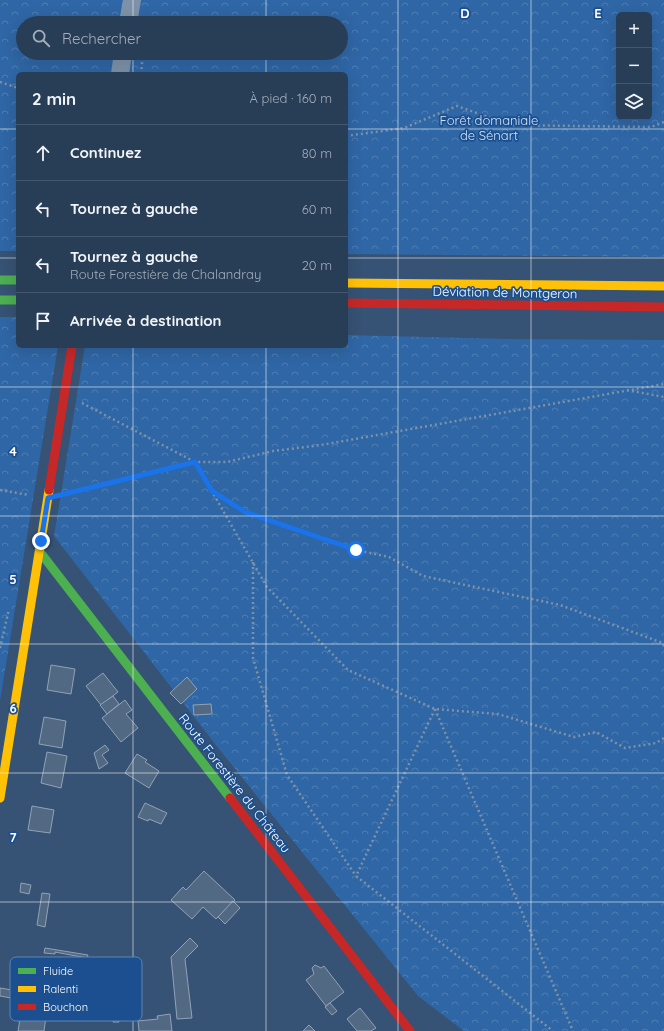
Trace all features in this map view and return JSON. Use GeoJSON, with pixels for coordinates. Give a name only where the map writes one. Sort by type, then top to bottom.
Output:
{"type":"FeatureCollection","features":[{"type":"Feature","properties":{"kind":"street"},"geometry":{"type":"LineString","coordinates":[[129,16],[132,0]]}},
{"type":"Feature","properties":{"kind":"street"},"geometry":{"type":"LineString","coordinates":[[120,72],[122,60]]}},
{"type":"Feature","properties":{"kind":"street"},"geometry":{"type":"LineString","coordinates":[[0,280],[16,280]]}},
{"type":"Feature","properties":{"kind":"street","name":"Déviation de Montgeron"},"geometry":{"type":"LineString","coordinates":[[348,283],[664,286]]}},
{"type":"Feature","properties":{"kind":"street"},"geometry":{"type":"LineString","coordinates":[[0,300],[16,300]]}},
{"type":"Feature","properties":{"kind":"street","name":"Déviation de Montgeron"},"geometry":{"type":"LineString","coordinates":[[348,304],[664,307]]}},
{"type":"Feature","properties":{"kind":"street"},"geometry":{"type":"LineString","coordinates":[[0,798],[72,348]]}},
{"type":"Feature","properties":{"kind":"street","name":"Route Forestière du Château"},"geometry":{"type":"LineString","coordinates":[[40,552],[410,1031]]}},
{"type":"Feature","properties":{"kind":"path"},"geometry":{"type":"LineString","coordinates":[[141,72],[142,60]]}},
{"type":"Feature","properties":{"kind":"path"},"geometry":{"type":"LineString","coordinates":[[0,82],[16,87]]}},
{"type":"Feature","properties":{"kind":"path"},"geometry":{"type":"LineString","coordinates":[[348,136],[404,128],[457,106],[511,125],[652,127],[664,122]]}},
{"type":"Feature","properties":{"kind":"path"},"geometry":{"type":"LineString","coordinates":[[0,490],[48,498],[195,462],[227,462],[273,451],[321,445],[664,384]]}},
{"type":"Feature","properties":{"kind":"path"},"geometry":{"type":"LineString","coordinates":[[625,390],[664,397]]}},
{"type":"Feature","properties":{"kind":"path"},"geometry":{"type":"LineString","coordinates":[[63,397],[71,398],[195,462],[267,587],[348,670],[435,709],[498,714],[574,737],[596,732],[624,748],[656,743],[664,738]]}},
{"type":"Feature","properties":{"kind":"path"},"geometry":{"type":"LineString","coordinates":[[212,491],[245,512],[356,550],[389,557],[423,576],[560,605],[660,642],[664,646]]}},
{"type":"Feature","properties":{"kind":"path"},"geometry":{"type":"LineString","coordinates":[[253,561],[253,658],[286,775],[356,876],[553,1031]]}},
{"type":"Feature","properties":{"kind":"path"},"geometry":{"type":"LineString","coordinates":[[356,876],[435,709]]}},
{"type":"Feature","properties":{"kind":"path"},"geometry":{"type":"LineString","coordinates":[[435,709],[573,1031]]}},
{"type":"Feature","properties":{"kind":"green space","name":"Forêt domaniale de Sénart"},"geometry":{"type":"Polygon","coordinates":[[[0,0],[664,0],[664,257],[348,254],[348,72],[16,72],[16,251],[0,251],[0,0]]]}},
{"type":"Feature","properties":{"kind":"green space"},"geometry":{"type":"Polygon","coordinates":[[[0,317],[16,317],[16,348],[58,348],[0,701],[0,317]]]}},
{"type":"Feature","properties":{"kind":"green space"},"geometry":{"type":"Polygon","coordinates":[[[348,335],[508,339],[664,340],[664,1031],[464,1031],[418,996],[215,744],[54,536],[85,348],[348,348],[348,335]]]}},
{"type":"Feature","properties":{"kind":"building"},"geometry":{"type":"Polygon","coordinates":[[[51,665],[75,669],[71,694],[47,690],[51,665]]]}},
{"type":"Feature","properties":{"kind":"building"},"geometry":{"type":"Polygon","coordinates":[[[103,673],[118,692],[101,705],[86,686],[103,673]]]}},
{"type":"Feature","properties":{"kind":"building"},"geometry":{"type":"Polygon","coordinates":[[[187,677],[197,689],[181,704],[170,693],[187,677]]]}},
{"type":"Feature","properties":{"kind":"building"},"geometry":{"type":"Polygon","coordinates":[[[113,696],[119,704],[107,714],[100,705],[113,696]]]}},
{"type":"Feature","properties":{"kind":"building"},"geometry":{"type":"Polygon","coordinates":[[[125,700],[132,710],[126,714],[138,728],[121,742],[102,718],[125,700]]]}},
{"type":"Feature","properties":{"kind":"building"},"geometry":{"type":"Polygon","coordinates":[[[211,704],[212,714],[194,715],[193,705],[211,704]]]}},
{"type":"Feature","properties":{"kind":"building"},"geometry":{"type":"Polygon","coordinates":[[[44,717],[66,721],[62,748],[39,744],[44,717]]]}},
{"type":"Feature","properties":{"kind":"building"},"geometry":{"type":"Polygon","coordinates":[[[105,745],[109,750],[102,755],[108,763],[99,769],[94,753],[105,745]]]}},
{"type":"Feature","properties":{"kind":"building"},"geometry":{"type":"Polygon","coordinates":[[[47,752],[67,756],[61,788],[41,783],[47,752]]]}},
{"type":"Feature","properties":{"kind":"building"},"geometry":{"type":"Polygon","coordinates":[[[137,754],[147,760],[145,762],[159,771],[149,788],[125,773],[137,754]]]}},
{"type":"Feature","properties":{"kind":"building"},"geometry":{"type":"Polygon","coordinates":[[[145,803],[167,813],[161,824],[149,819],[148,821],[138,817],[145,803]]]}},
{"type":"Feature","properties":{"kind":"building"},"geometry":{"type":"Polygon","coordinates":[[[32,806],[54,810],[50,833],[28,830],[32,806]]]}},
{"type":"Feature","properties":{"kind":"building"},"geometry":{"type":"Polygon","coordinates":[[[204,871],[235,900],[216,919],[203,907],[192,919],[171,900],[183,887],[186,890],[204,871]]]}},
{"type":"Feature","properties":{"kind":"building"},"geometry":{"type":"Polygon","coordinates":[[[21,883],[31,885],[29,894],[20,892],[21,883]]]}},
{"type":"Feature","properties":{"kind":"building"},"geometry":{"type":"Polygon","coordinates":[[[42,893],[50,894],[45,927],[37,925],[42,893]]]}},
{"type":"Feature","properties":{"kind":"building"},"geometry":{"type":"Polygon","coordinates":[[[233,901],[240,908],[225,924],[218,917],[233,901]]]}},
{"type":"Feature","properties":{"kind":"building"},"geometry":{"type":"Polygon","coordinates":[[[190,938],[198,946],[185,959],[192,1018],[177,1019],[171,957],[190,938]]]}},
{"type":"Feature","properties":{"kind":"building"},"geometry":{"type":"Polygon","coordinates":[[[45,948],[88,955],[87,957],[82,957],[55,952],[55,954],[44,953],[45,948]]]}},
{"type":"Feature","properties":{"kind":"building"},"geometry":{"type":"Polygon","coordinates":[[[315,965],[321,968],[324,966],[344,992],[326,1006],[306,980],[314,974],[312,968],[315,965]]]}},
{"type":"Feature","properties":{"kind":"building"},"geometry":{"type":"Polygon","coordinates":[[[0,988],[10,990],[10,998],[0,996],[0,988]]]}},
{"type":"Feature","properties":{"kind":"building"},"geometry":{"type":"Polygon","coordinates":[[[330,1003],[337,1011],[332,1015],[325,1007],[330,1003]]]}},
{"type":"Feature","properties":{"kind":"building"},"geometry":{"type":"Polygon","coordinates":[[[360,1008],[376,1028],[371,1031],[357,1031],[347,1019],[360,1008]]]}},
{"type":"Feature","properties":{"kind":"building"},"geometry":{"type":"Polygon","coordinates":[[[170,1014],[172,1031],[139,1031],[138,1021],[158,1019],[157,1016],[170,1014]]]}},
{"type":"Feature","properties":{"kind":"building"},"geometry":{"type":"Polygon","coordinates":[[[20,1021],[45,1021],[44,1031],[18,1031],[20,1021]]]}},
{"type":"Feature","properties":{"kind":"building"},"geometry":{"type":"Polygon","coordinates":[[[309,1025],[315,1031],[303,1031],[309,1025]]]}},
{"type":"Feature","properties":{"kind":"traffic: fast"},"geometry":{"type":"LineString","coordinates":[[0,280],[16,280]]}},
{"type":"Feature","properties":{"kind":"traffic: fast"},"geometry":{"type":"LineString","coordinates":[[0,300],[16,300]]}},
{"type":"Feature","properties":{"kind":"traffic: fast"},"geometry":{"type":"LineString","coordinates":[[40,552],[230,798]]}},
{"type":"Feature","properties":{"kind":"traffic: slow"},"geometry":{"type":"LineString","coordinates":[[348,283],[664,286]]}},
{"type":"Feature","properties":{"kind":"traffic: slow"},"geometry":{"type":"LineString","coordinates":[[0,798],[49,490]]}},
{"type":"Feature","properties":{"kind":"traffic: jam"},"geometry":{"type":"LineString","coordinates":[[348,303],[664,307]]}},
{"type":"Feature","properties":{"kind":"traffic: jam"},"geometry":{"type":"LineString","coordinates":[[49,490],[72,348]]}},
{"type":"Feature","properties":{"kind":"traffic: jam"},"geometry":{"type":"LineString","coordinates":[[230,798],[410,1031]]}},
{"type":"Feature","properties":{"kind":"route"},"geometry":{"type":"LineString","coordinates":[[41,541],[48,498],[195,462],[212,491],[245,512],[356,550]]}}]}
